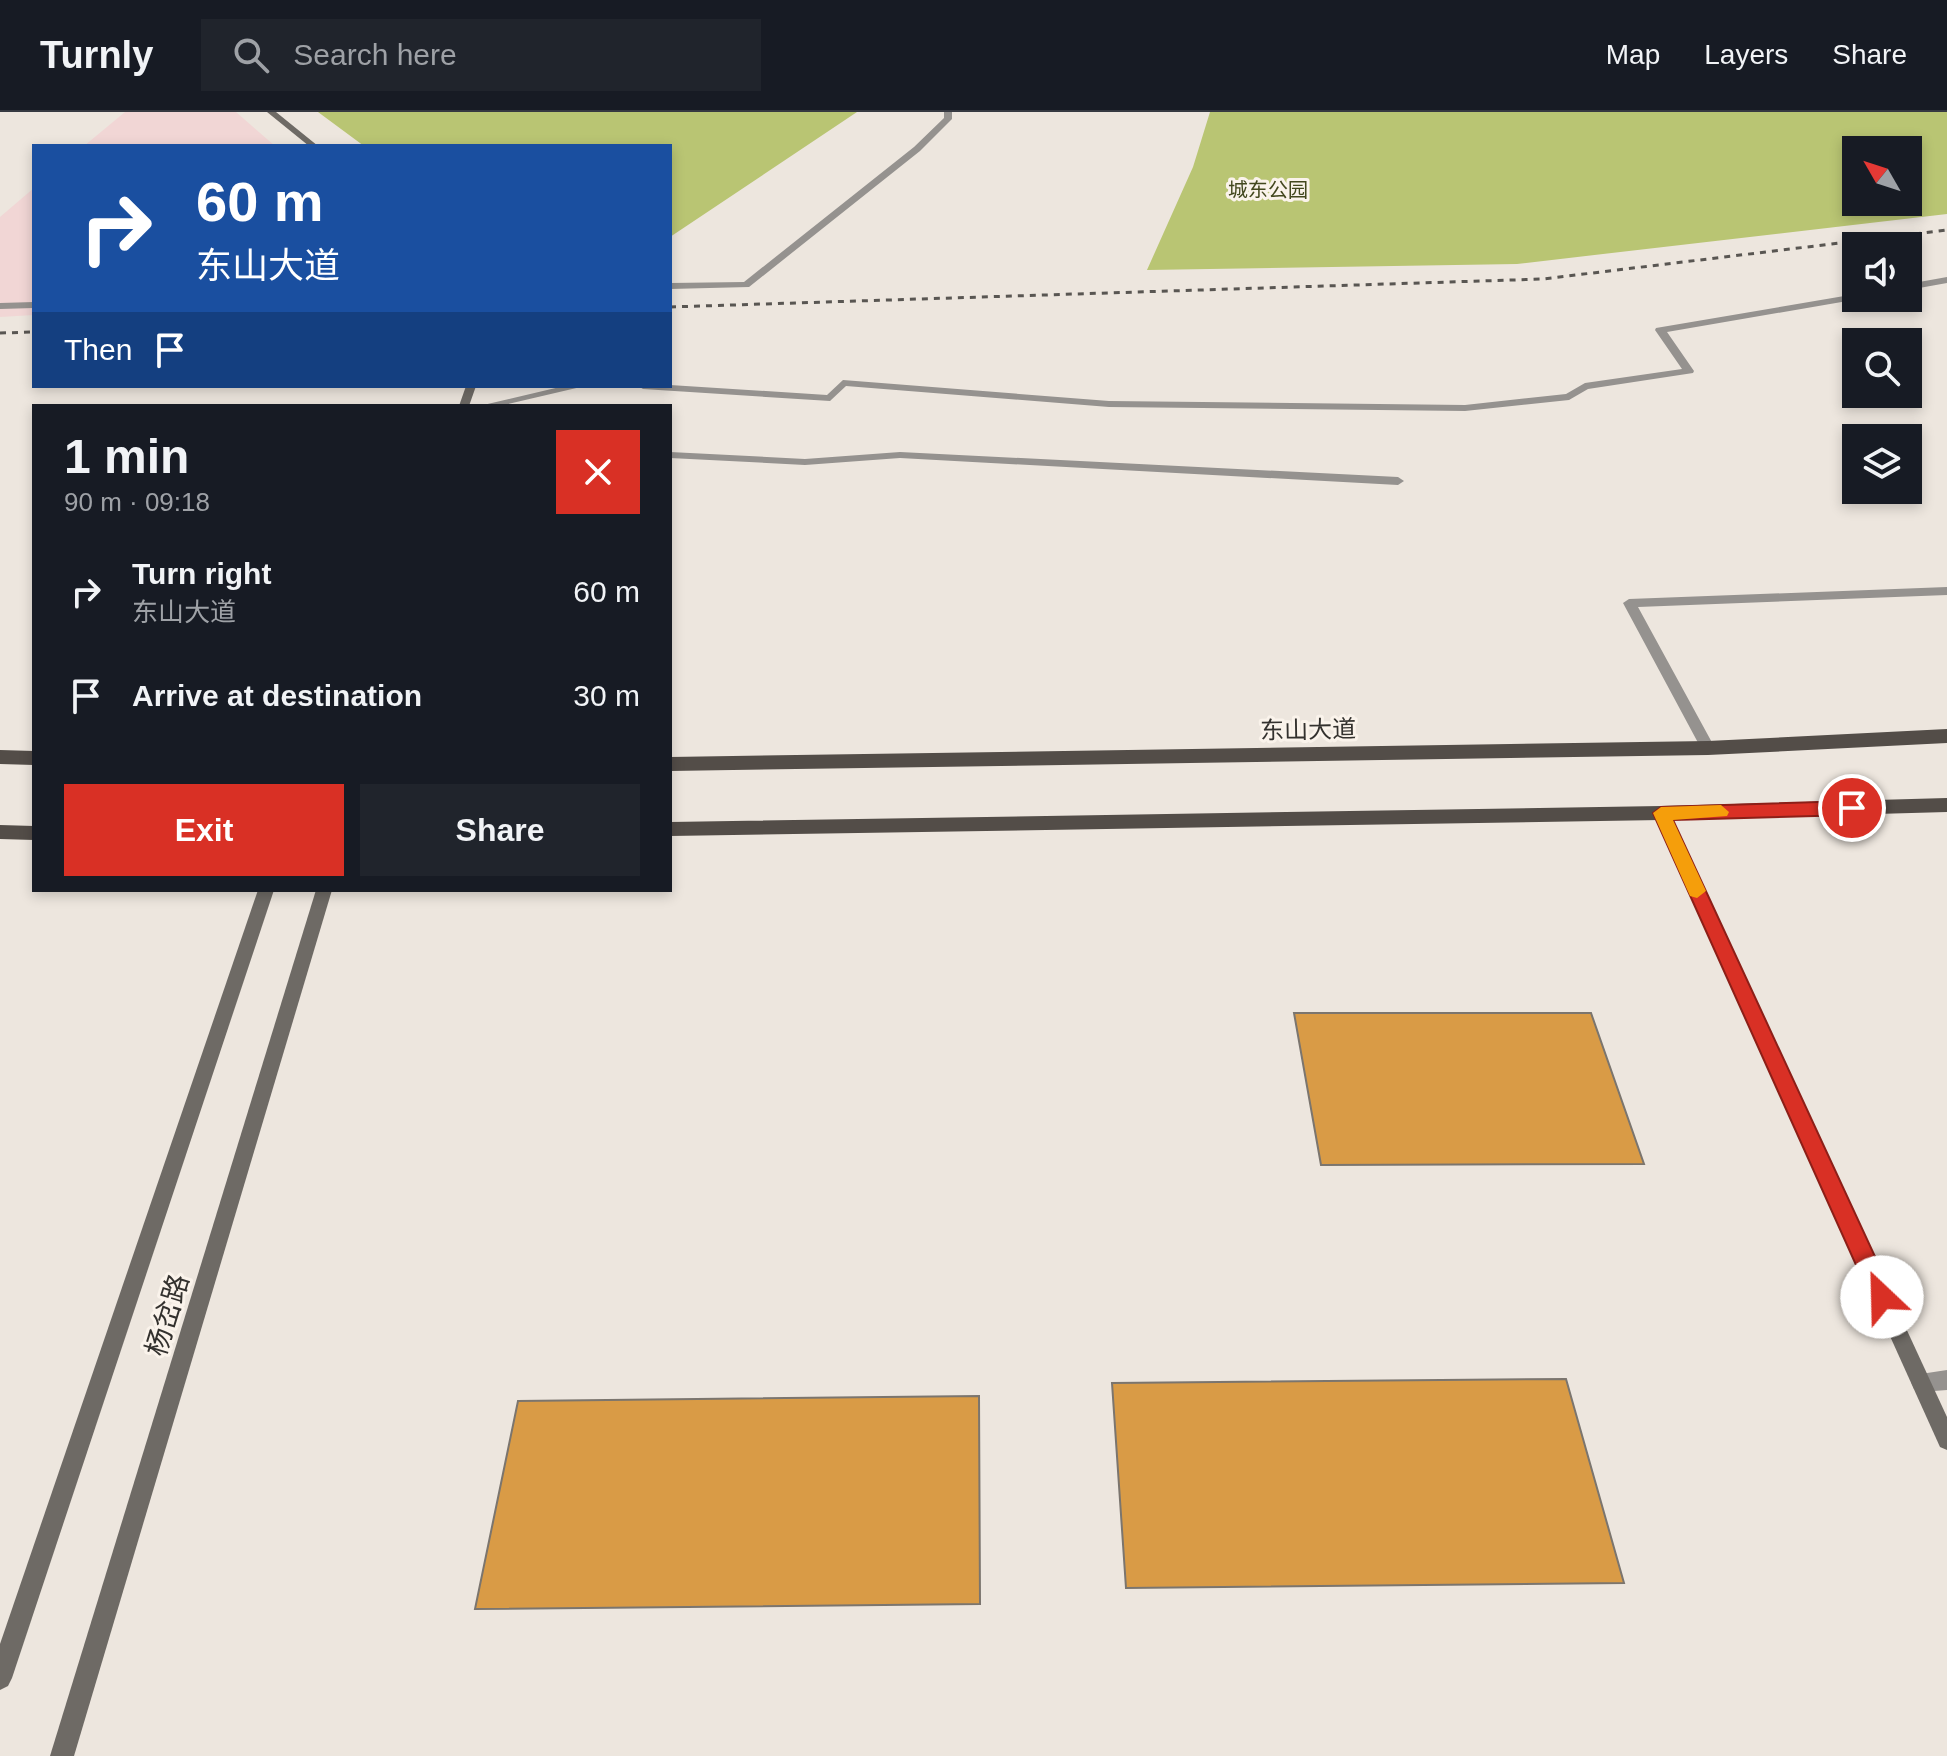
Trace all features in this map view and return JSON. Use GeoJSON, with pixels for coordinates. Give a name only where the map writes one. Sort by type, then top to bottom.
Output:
{"type":"FeatureCollection","features":[{"type":"Feature","properties":{"kind":"main road"},"geometry":{"type":"LineString","coordinates":[[271,112],[311,144]]}},
{"type":"Feature","properties":{"kind":"main road","name":"东山大道"},"geometry":{"type":"LineString","coordinates":[[672,764],[1708,748],[1947,736]]}},
{"type":"Feature","properties":{"kind":"main road"},"geometry":{"type":"LineString","coordinates":[[0,757],[32,758]]}},
{"type":"Feature","properties":{"kind":"main road"},"geometry":{"type":"LineString","coordinates":[[672,829],[1661,813],[1947,805]]}},
{"type":"Feature","properties":{"kind":"main road"},"geometry":{"type":"LineString","coordinates":[[1661,813],[1947,1440]]}},
{"type":"Feature","properties":{"kind":"main road"},"geometry":{"type":"LineString","coordinates":[[0,832],[32,833]]}},
{"type":"Feature","properties":{"kind":"main road","name":"杨岔路"},"geometry":{"type":"LineString","coordinates":[[0,1678],[265,892]]}},
{"type":"Feature","properties":{"kind":"main road","name":"杨岔路"},"geometry":{"type":"LineString","coordinates":[[62,1756],[323,892]]}},
{"type":"Feature","properties":{"kind":"street"},"geometry":{"type":"LineString","coordinates":[[672,286],[746,285],[917,149],[948,119],[948,112]]}},
{"type":"Feature","properties":{"kind":"street"},"geometry":{"type":"LineString","coordinates":[[1922,284],[1947,280]]}},
{"type":"Feature","properties":{"kind":"street"},"geometry":{"type":"LineString","coordinates":[[672,388],[830,398],[843,383],[1109,404],[1465,408],[1569,397],[1585,386],[1689,371],[1660,330],[1842,299]]}},
{"type":"Feature","properties":{"kind":"street"},"geometry":{"type":"LineString","coordinates":[[0,306],[32,305]]}},
{"type":"Feature","properties":{"kind":"street"},"geometry":{"type":"LineString","coordinates":[[494,404],[570,388]]}},
{"type":"Feature","properties":{"kind":"street"},"geometry":{"type":"LineString","coordinates":[[672,455],[805,462],[900,455],[1398,481]]}},
{"type":"Feature","properties":{"kind":"street"},"geometry":{"type":"LineString","coordinates":[[1708,748],[1629,603],[1947,591]]}},
{"type":"Feature","properties":{"kind":"street"},"geometry":{"type":"LineString","coordinates":[[1921,1382],[1947,1380]]}},
{"type":"Feature","properties":{"kind":"shaded area"},"geometry":{"type":"Polygon","coordinates":[[[125,112],[236,112],[273,144],[86,144],[125,112]]]}},
{"type":"Feature","properties":{"kind":"shaded area"},"geometry":{"type":"Polygon","coordinates":[[[32,190],[32,315],[0,317],[0,217],[32,190]]]}},
{"type":"Feature","properties":{"kind":"green space"},"geometry":{"type":"Polygon","coordinates":[[[318,112],[857,112],[672,236],[672,144],[361,144],[318,112]]]}},
{"type":"Feature","properties":{"kind":"green space","name":"城东公园"},"geometry":{"type":"Polygon","coordinates":[[[1210,112],[1947,112],[1947,214],[1517,264],[1147,270],[1193,167],[1210,112]]]}},
{"type":"Feature","properties":{"kind":"building"},"geometry":{"type":"Polygon","coordinates":[[[1294,1013],[1591,1013],[1644,1164],[1321,1165],[1294,1013]]]}},
{"type":"Feature","properties":{"kind":"building"},"geometry":{"type":"Polygon","coordinates":[[[1566,1379],[1624,1583],[1126,1588],[1112,1383],[1566,1379]]]}},
{"type":"Feature","properties":{"kind":"building"},"geometry":{"type":"Polygon","coordinates":[[[979,1396],[980,1604],[475,1609],[518,1401],[979,1396]]]}},
{"type":"Feature","properties":{"kind":"railway"},"geometry":{"type":"LineString","coordinates":[[672,307],[1543,279],[1947,230]]}},
{"type":"Feature","properties":{"kind":"railway"},"geometry":{"type":"LineString","coordinates":[[0,333],[32,332]]}},
{"type":"Feature","properties":{"kind":"slow traffic"},"geometry":{"type":"LineString","coordinates":[[1697,891],[1661,813],[1721,812]]}},
{"type":"Feature","properties":{"kind":"route"},"geometry":{"type":"LineString","coordinates":[[1852,808],[1661,813],[1882,1297]]}}]}
